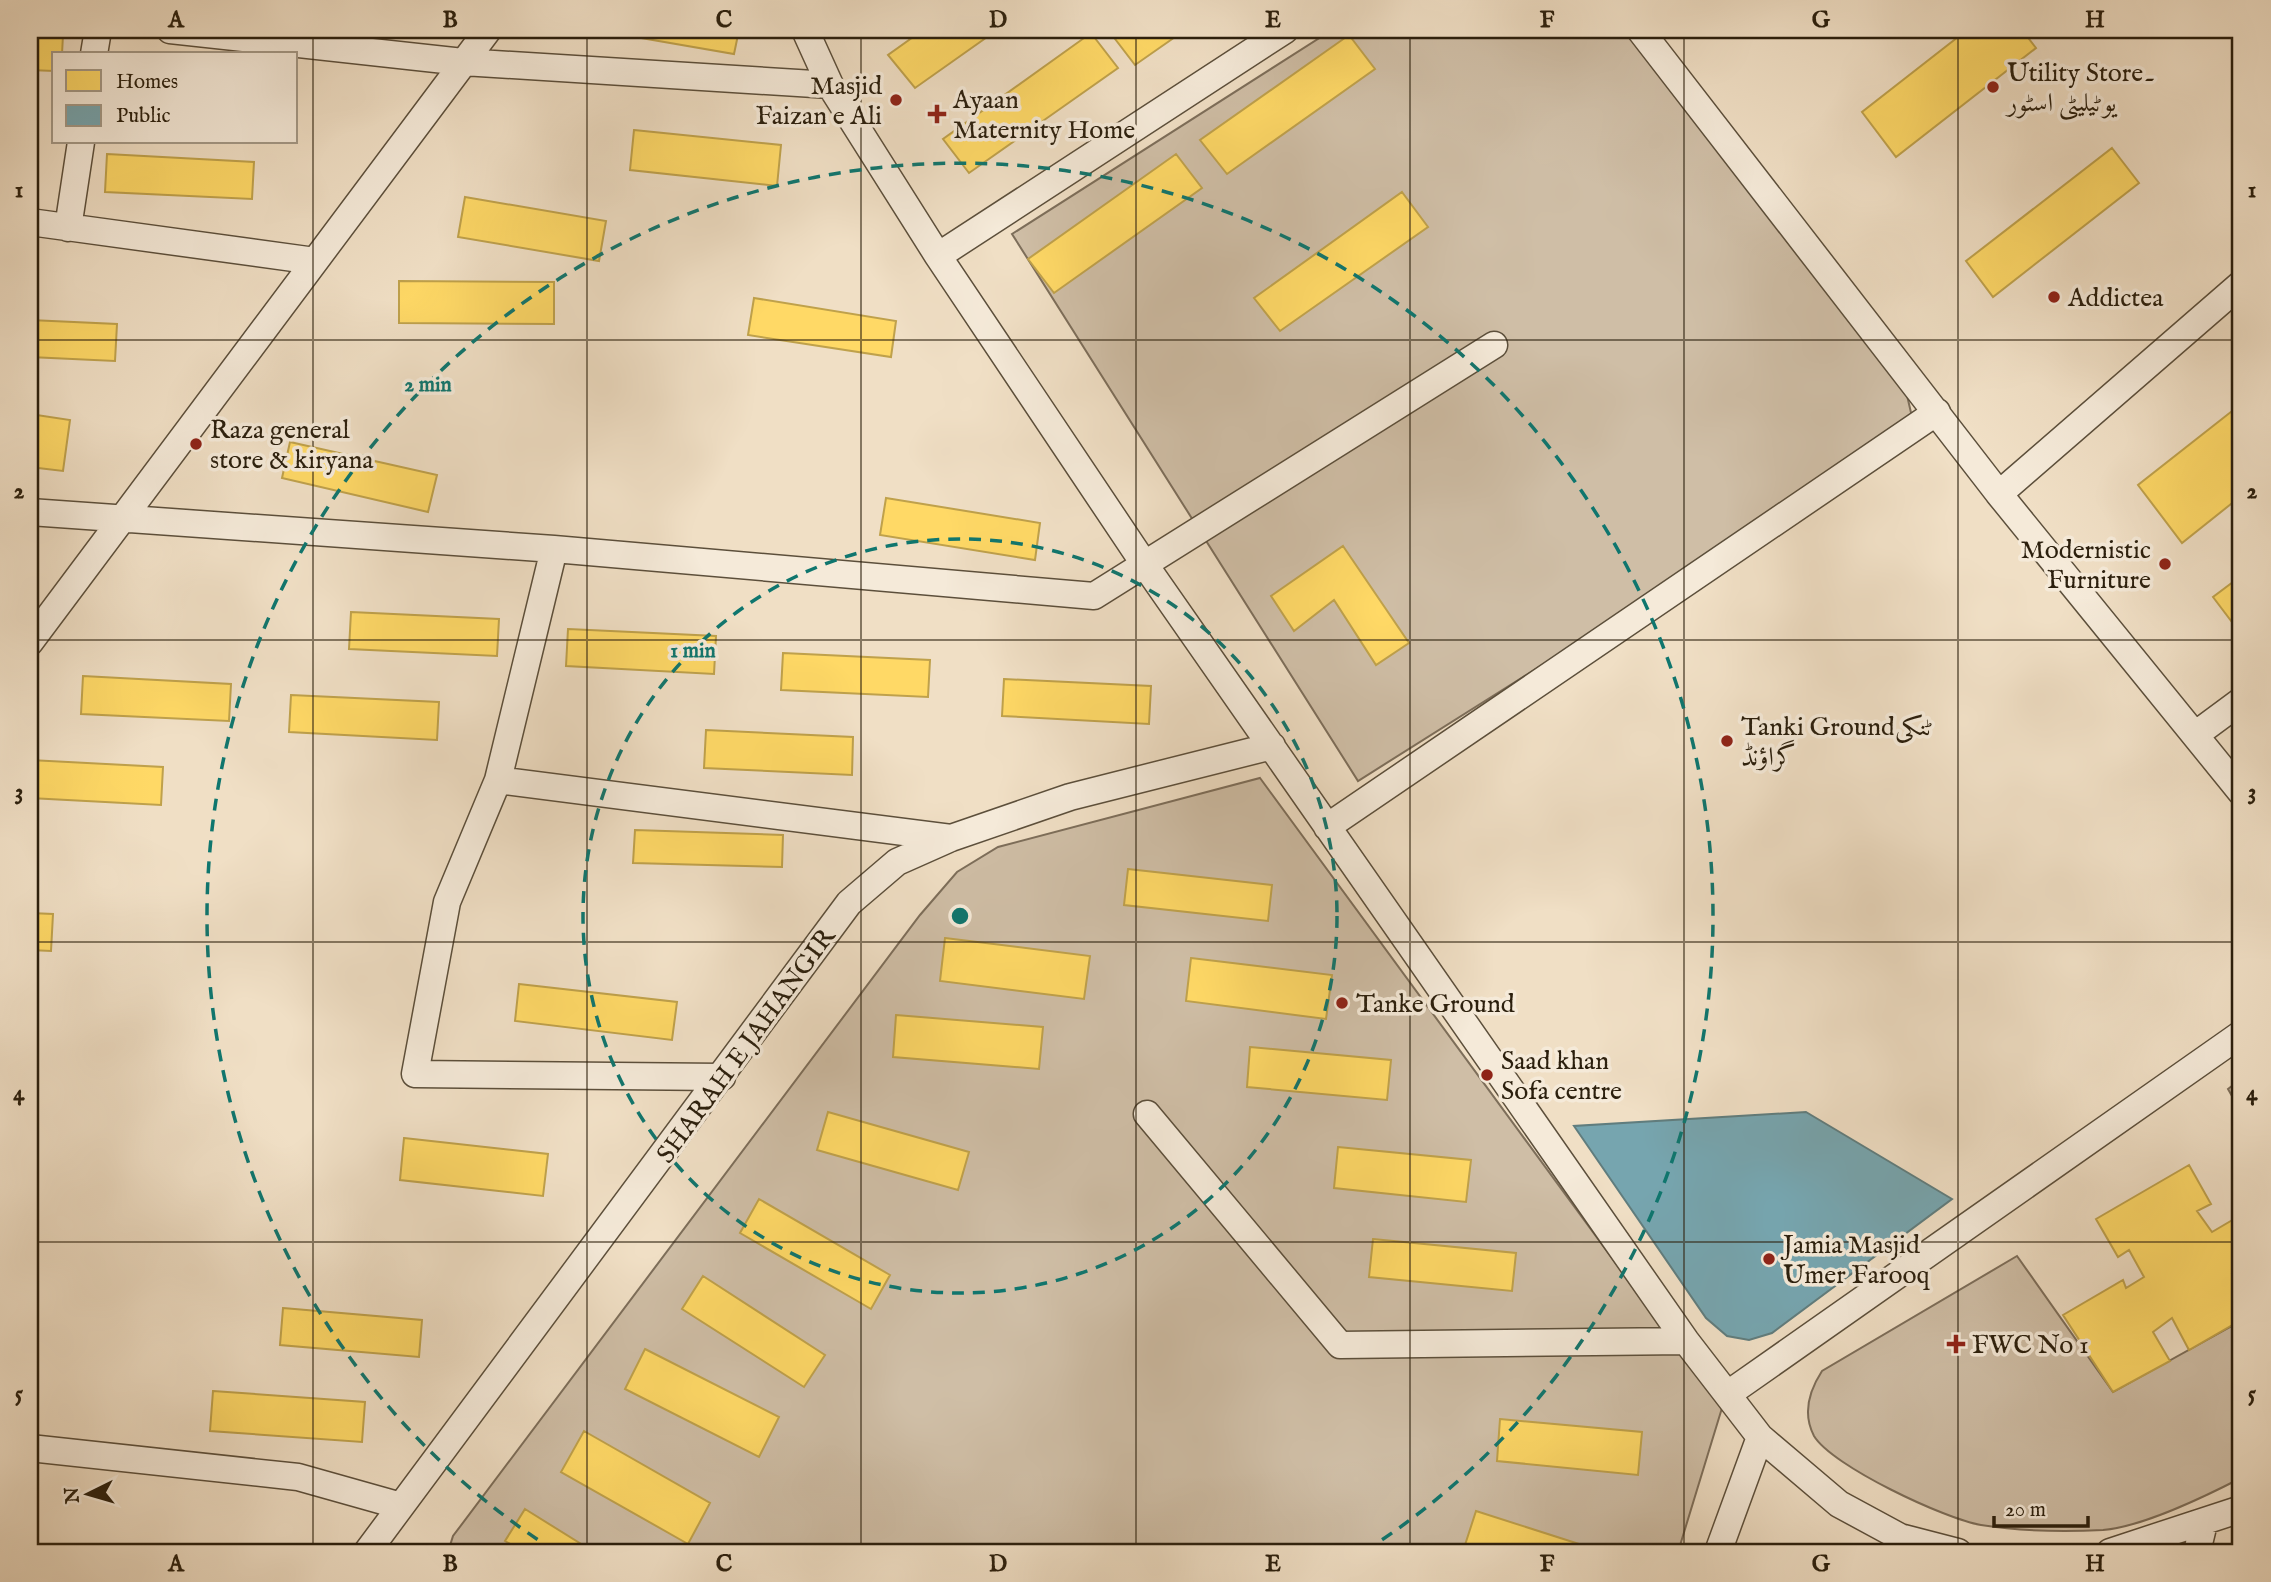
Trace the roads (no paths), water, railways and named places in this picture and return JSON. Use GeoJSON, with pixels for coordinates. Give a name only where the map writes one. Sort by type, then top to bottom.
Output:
{"type":"FeatureCollection","features":[{"type":"Feature","properties":{"kind":"street"},"geometry":{"type":"LineString","coordinates":[[94,52],[98,30]]}},
{"type":"Feature","properties":{"kind":"street"},"geometry":{"type":"LineString","coordinates":[[170,30],[463,62],[830,85]]}},
{"type":"Feature","properties":{"kind":"street"},"geometry":{"type":"LineString","coordinates":[[30,642],[488,30]]}},
{"type":"Feature","properties":{"kind":"street"},"geometry":{"type":"LineString","coordinates":[[805,30],[830,85],[938,256],[1145,565],[1686,1341],[1760,1437],[1839,1504],[1900,1537],[1956,1552]]}},
{"type":"Feature","properties":{"kind":"street"},"geometry":{"type":"LineString","coordinates":[[938,256],[1285,30]]}},
{"type":"Feature","properties":{"kind":"street"},"geometry":{"type":"LineString","coordinates":[[1640,30],[1999,494],[2241,792]]}},
{"type":"Feature","properties":{"kind":"street"},"geometry":{"type":"LineString","coordinates":[[68,228],[81,144]]}},
{"type":"Feature","properties":{"kind":"street"},"geometry":{"type":"LineString","coordinates":[[30,222],[315,261]]}},
{"type":"Feature","properties":{"kind":"street"},"geometry":{"type":"LineString","coordinates":[[1999,494],[2241,284]]}},
{"type":"Feature","properties":{"kind":"street"},"geometry":{"type":"LineString","coordinates":[[30,512],[554,549],[1094,596],[1494,345]]}},
{"type":"Feature","properties":{"kind":"street"},"geometry":{"type":"LineString","coordinates":[[1327,827],[1937,412]]}},
{"type":"Feature","properties":{"kind":"street"},"geometry":{"type":"LineString","coordinates":[[554,549],[498,780],[447,902],[415,1074],[722,1077]]}},
{"type":"Feature","properties":{"kind":"street"},"geometry":{"type":"LineString","coordinates":[[2195,735],[2241,701]]}},
{"type":"Feature","properties":{"kind":"street","name":"SHARAH E JAHANGIR"},"geometry":{"type":"LineString","coordinates":[[368,1552],[722,1077],[807,956],[849,903],[897,862],[951,838],[1070,797],[1272,747]]}},
{"type":"Feature","properties":{"kind":"street"},"geometry":{"type":"LineString","coordinates":[[498,780],[951,838]]}},
{"type":"Feature","properties":{"kind":"street"},"geometry":{"type":"LineString","coordinates":[[1728,1394],[2241,1034]]}},
{"type":"Feature","properties":{"kind":"street"},"geometry":{"type":"LineString","coordinates":[[1147,1114],[1340,1345],[1686,1341]]}},
{"type":"Feature","properties":{"kind":"street"},"geometry":{"type":"LineString","coordinates":[[1718,1552],[1760,1437]]}},
{"type":"Feature","properties":{"kind":"street"},"geometry":{"type":"LineString","coordinates":[[30,1448],[298,1477],[401,1506]]}},
{"type":"Feature","properties":{"kind":"street"},"geometry":{"type":"LineString","coordinates":[[2110,1552],[2241,1509]]}},
{"type":"Feature","properties":{"kind":"street"},"geometry":{"type":"LineString","coordinates":[[2197,1552],[2204,1523]]}},
{"type":"Feature","properties":{"kind":"street"},"geometry":{"type":"LineString","coordinates":[[1949,1552],[1956,1552]]}},
{"type":"Feature","properties":{"kind":"place","name":"Utility Store۔ یوٹیلیٹی اسٹور"},"geometry":{"type":"Point","coordinates":[1993,87]}},
{"type":"Feature","properties":{"kind":"place","name":"Masjid Faizan e Ali"},"geometry":{"type":"Point","coordinates":[896,100]}},
{"type":"Feature","properties":{"kind":"place","name":"Ayaan Maternity Home"},"geometry":{"type":"Point","coordinates":[937,114]}},
{"type":"Feature","properties":{"kind":"place","name":"Addictea"},"geometry":{"type":"Point","coordinates":[2054,297]}},
{"type":"Feature","properties":{"kind":"place","name":"Raza general store & kiryana"},"geometry":{"type":"Point","coordinates":[196,444]}},
{"type":"Feature","properties":{"kind":"place","name":"Modernistic Furniture"},"geometry":{"type":"Point","coordinates":[2165,564]}},
{"type":"Feature","properties":{"kind":"place","name":"Tanki Groundٹنکی گراؤنڈ"},"geometry":{"type":"Point","coordinates":[1727,741]}},
{"type":"Feature","properties":{"kind":"place","name":"Tanke Ground"},"geometry":{"type":"Point","coordinates":[1342,1003]}},
{"type":"Feature","properties":{"kind":"place","name":"Saad khan Sofa centre"},"geometry":{"type":"Point","coordinates":[1487,1075]}},
{"type":"Feature","properties":{"kind":"place","name":"Jamia Masjid Umer Farooq"},"geometry":{"type":"Point","coordinates":[1769,1259]}},
{"type":"Feature","properties":{"kind":"place","name":"FWC No 1"},"geometry":{"type":"Point","coordinates":[1956,1344]}}]}
